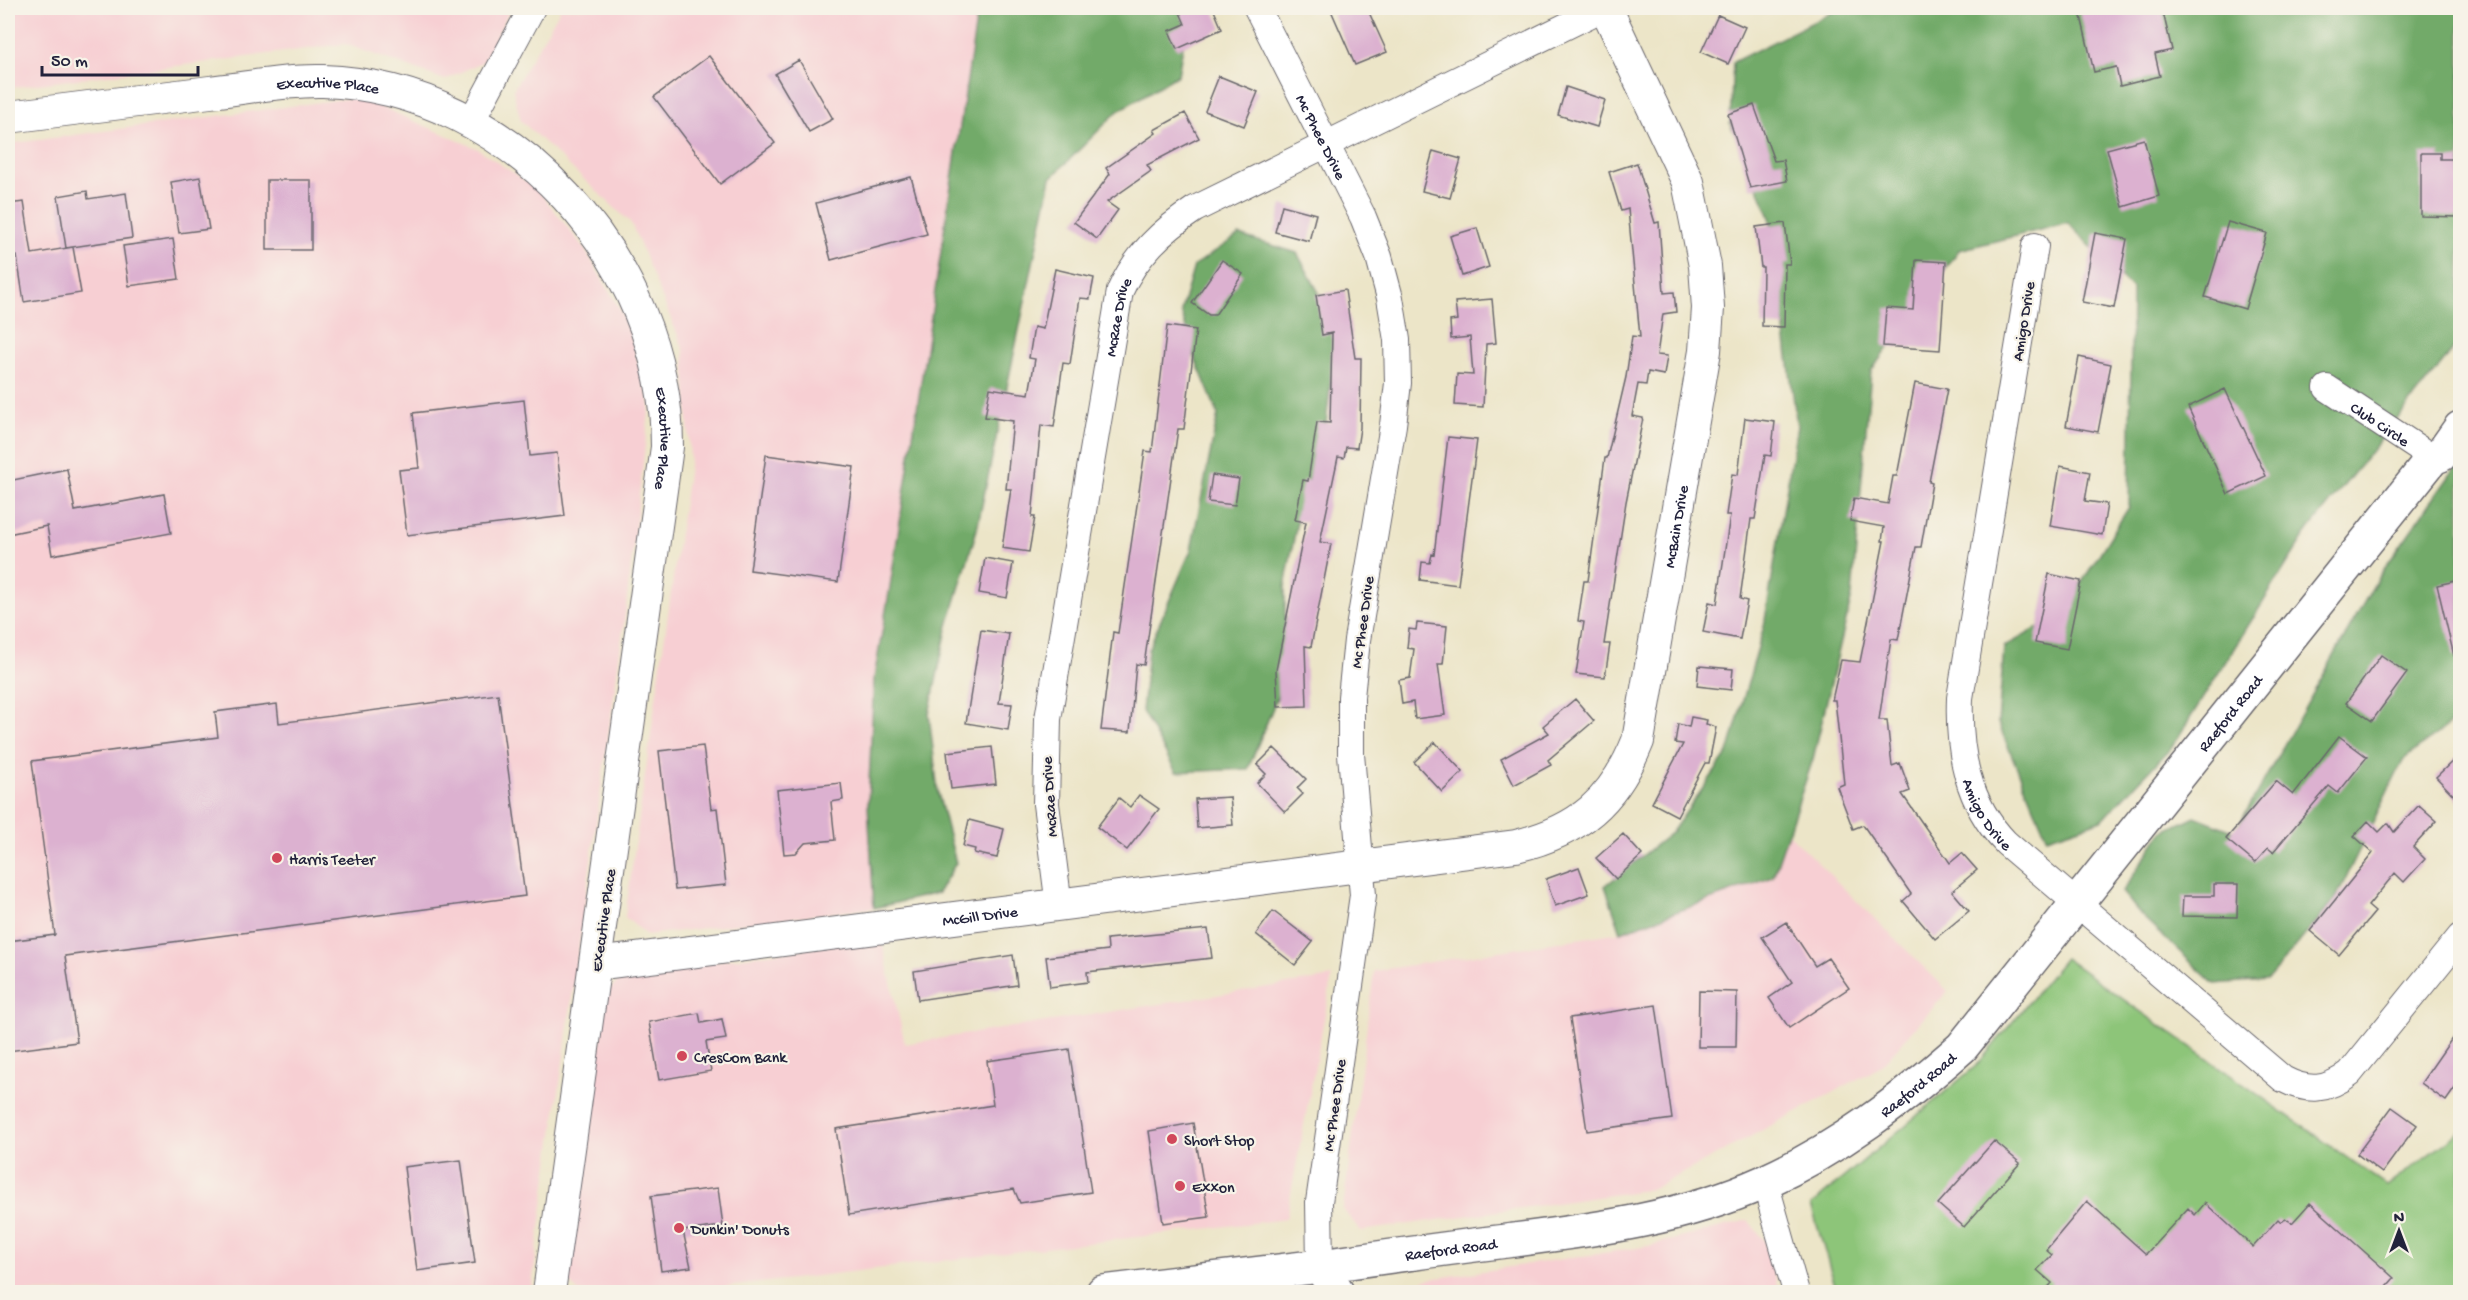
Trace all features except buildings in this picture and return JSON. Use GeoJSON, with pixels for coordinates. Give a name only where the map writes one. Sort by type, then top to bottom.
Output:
{"type":"FeatureCollection","features":[{"type":"Feature","properties":{"kind":"main road","name":"Raeford Road"},"geometry":{"type":"LineString","coordinates":[[1103,1293],[1328,1279],[1618,1226],[1683,1211],[1765,1182],[1826,1150],[1919,1085],[1962,1047],[2433,458],[2441,455],[2460,428]]}},
{"type":"Feature","properties":{"kind":"street"},"geometry":{"type":"LineString","coordinates":[[471,122],[532,8]]}},
{"type":"Feature","properties":{"kind":"street","name":"Mc Phee Drive"},"geometry":{"type":"LineString","coordinates":[[1257,8],[1363,217],[1379,257],[1390,298],[1397,340],[1398,382],[1394,425],[1357,640],[1351,697],[1352,754],[1363,867],[1363,895],[1319,1202],[1328,1279]]}},
{"type":"Feature","properties":{"kind":"street","name":"McRae Drive"},"geometry":{"type":"LineString","coordinates":[[1059,906],[1046,804],[1048,719],[1120,291],[1133,266],[1172,224],[1195,209],[1604,8]]}},
{"type":"Feature","properties":{"kind":"street","name":"McBain Drive"},"geometry":{"type":"LineString","coordinates":[[1363,867],[1515,846],[1556,834],[1581,820],[1612,791],[1627,767],[1638,741],[1705,351],[1708,308],[1704,255],[1688,182],[1604,8]]}},
{"type":"Feature","properties":{"kind":"street","name":"Executive Place"},"geometry":{"type":"LineString","coordinates":[[8,117],[322,81],[392,91],[432,104],[471,122],[507,144],[541,170],[571,200],[606,246],[626,283],[649,335],[662,376],[667,418],[667,447],[549,1293]]}},
{"type":"Feature","properties":{"kind":"street","name":"Amigo Drive"},"geometry":{"type":"LineString","coordinates":[[2035,246],[1960,698],[1959,727],[1969,782],[1987,821],[2006,843],[2283,1078],[2302,1087],[2323,1088],[2336,1084],[2350,1073],[2460,937]]}},
{"type":"Feature","properties":{"kind":"street","name":"Club Circle"},"geometry":{"type":"LineString","coordinates":[[2327,388],[2433,458]]}},
{"type":"Feature","properties":{"kind":"street","name":"McGill Drive"},"geometry":{"type":"LineString","coordinates":[[596,964],[1363,867]]}},
{"type":"Feature","properties":{"kind":"street"},"geometry":{"type":"LineString","coordinates":[[1765,1182],[1796,1293]]}},
{"type":"Feature","properties":{"kind":"shaded area"},"geometry":{"type":"Polygon","coordinates":[[[8,8],[511,8],[484,61],[445,80],[345,44],[8,88],[8,8]]]}},
{"type":"Feature","properties":{"kind":"shaded area"},"geometry":{"type":"Polygon","coordinates":[[[561,8],[978,8],[874,678],[868,805],[874,908],[646,935],[625,917],[690,459],[684,350],[631,223],[521,121],[513,90],[561,8]]]}},
{"type":"Feature","properties":{"kind":"shaded area"},"geometry":{"type":"Polygon","coordinates":[[[359,97],[478,149],[537,189],[584,248],[626,320],[650,403],[625,615],[531,1292],[8,1292],[8,144],[359,97]]]}},
{"type":"Feature","properties":{"kind":"shaded area"},"geometry":{"type":"Polygon","coordinates":[[[1736,782],[1948,991],[1880,1067],[1653,1189],[1361,1231],[1343,1210],[1374,971],[1621,932],[1707,901],[1736,782]]]}},
{"type":"Feature","properties":{"kind":"shaded area"},"geometry":{"type":"Polygon","coordinates":[[[881,938],[905,1044],[1332,977],[1286,1219],[685,1292],[579,1292],[567,1281],[607,992],[626,974],[881,938]]]}},
{"type":"Feature","properties":{"kind":"shaded area"},"geometry":{"type":"Polygon","coordinates":[[[1748,1220],[1764,1240],[1779,1292],[1416,1292],[1424,1280],[1649,1246],[1748,1220]]]}},
{"type":"Feature","properties":{"kind":"green space"},"geometry":{"type":"Polygon","coordinates":[[[978,8],[1185,8],[1188,17],[1178,75],[1118,111],[1051,178],[977,529],[947,629],[929,714],[938,793],[956,863],[938,893],[874,908],[868,805],[874,678],[978,8]]]}},
{"type":"Feature","properties":{"kind":"green space"},"geometry":{"type":"Polygon","coordinates":[[[1841,8],[2460,8],[2460,341],[2309,529],[2172,747],[2102,820],[2047,838],[1998,723],[2004,647],[2062,614],[2129,507],[2132,289],[2068,223],[1959,250],[1871,371],[1852,595],[1813,759],[1773,877],[1621,932],[1605,886],[1672,832],[1728,753],[1764,626],[1797,426],[1770,217],[1730,123],[1733,62],[1841,8]]]}},
{"type":"Feature","properties":{"kind":"green space"},"geometry":{"type":"Polygon","coordinates":[[[1239,235],[1297,253],[1337,326],[1325,432],[1300,505],[1285,587],[1285,678],[1248,769],[1176,772],[1142,711],[1148,650],[1191,550],[1218,414],[1194,356],[1181,311],[1194,266],[1239,235]]]}},
{"type":"Feature","properties":{"kind":"green space"},"geometry":{"type":"Polygon","coordinates":[[[2460,461],[2460,716],[2403,760],[2335,900],[2267,980],[2214,984],[2142,916],[2122,892],[2162,832],[2195,816],[2235,832],[2379,576],[2460,461]]]}},
{"type":"Feature","properties":{"kind":"green space"},"geometry":{"type":"Polygon","coordinates":[[[2065,958],[2387,1186],[2460,1132],[2460,1292],[1837,1292],[1811,1205],[1978,1064],[2065,958]]]}},
{"type":"Feature","properties":{"kind":"place","name":"Harris Teeter"},"geometry":{"type":"Point","coordinates":[277,858]}},
{"type":"Feature","properties":{"kind":"place","name":"CresCom Bank"},"geometry":{"type":"Point","coordinates":[682,1056]}},
{"type":"Feature","properties":{"kind":"place","name":"Short Stop"},"geometry":{"type":"Point","coordinates":[1172,1139]}},
{"type":"Feature","properties":{"kind":"place","name":"Exxon"},"geometry":{"type":"Point","coordinates":[1180,1186]}},
{"type":"Feature","properties":{"kind":"place","name":"Dunkin' Donuts"},"geometry":{"type":"Point","coordinates":[679,1228]}}]}
